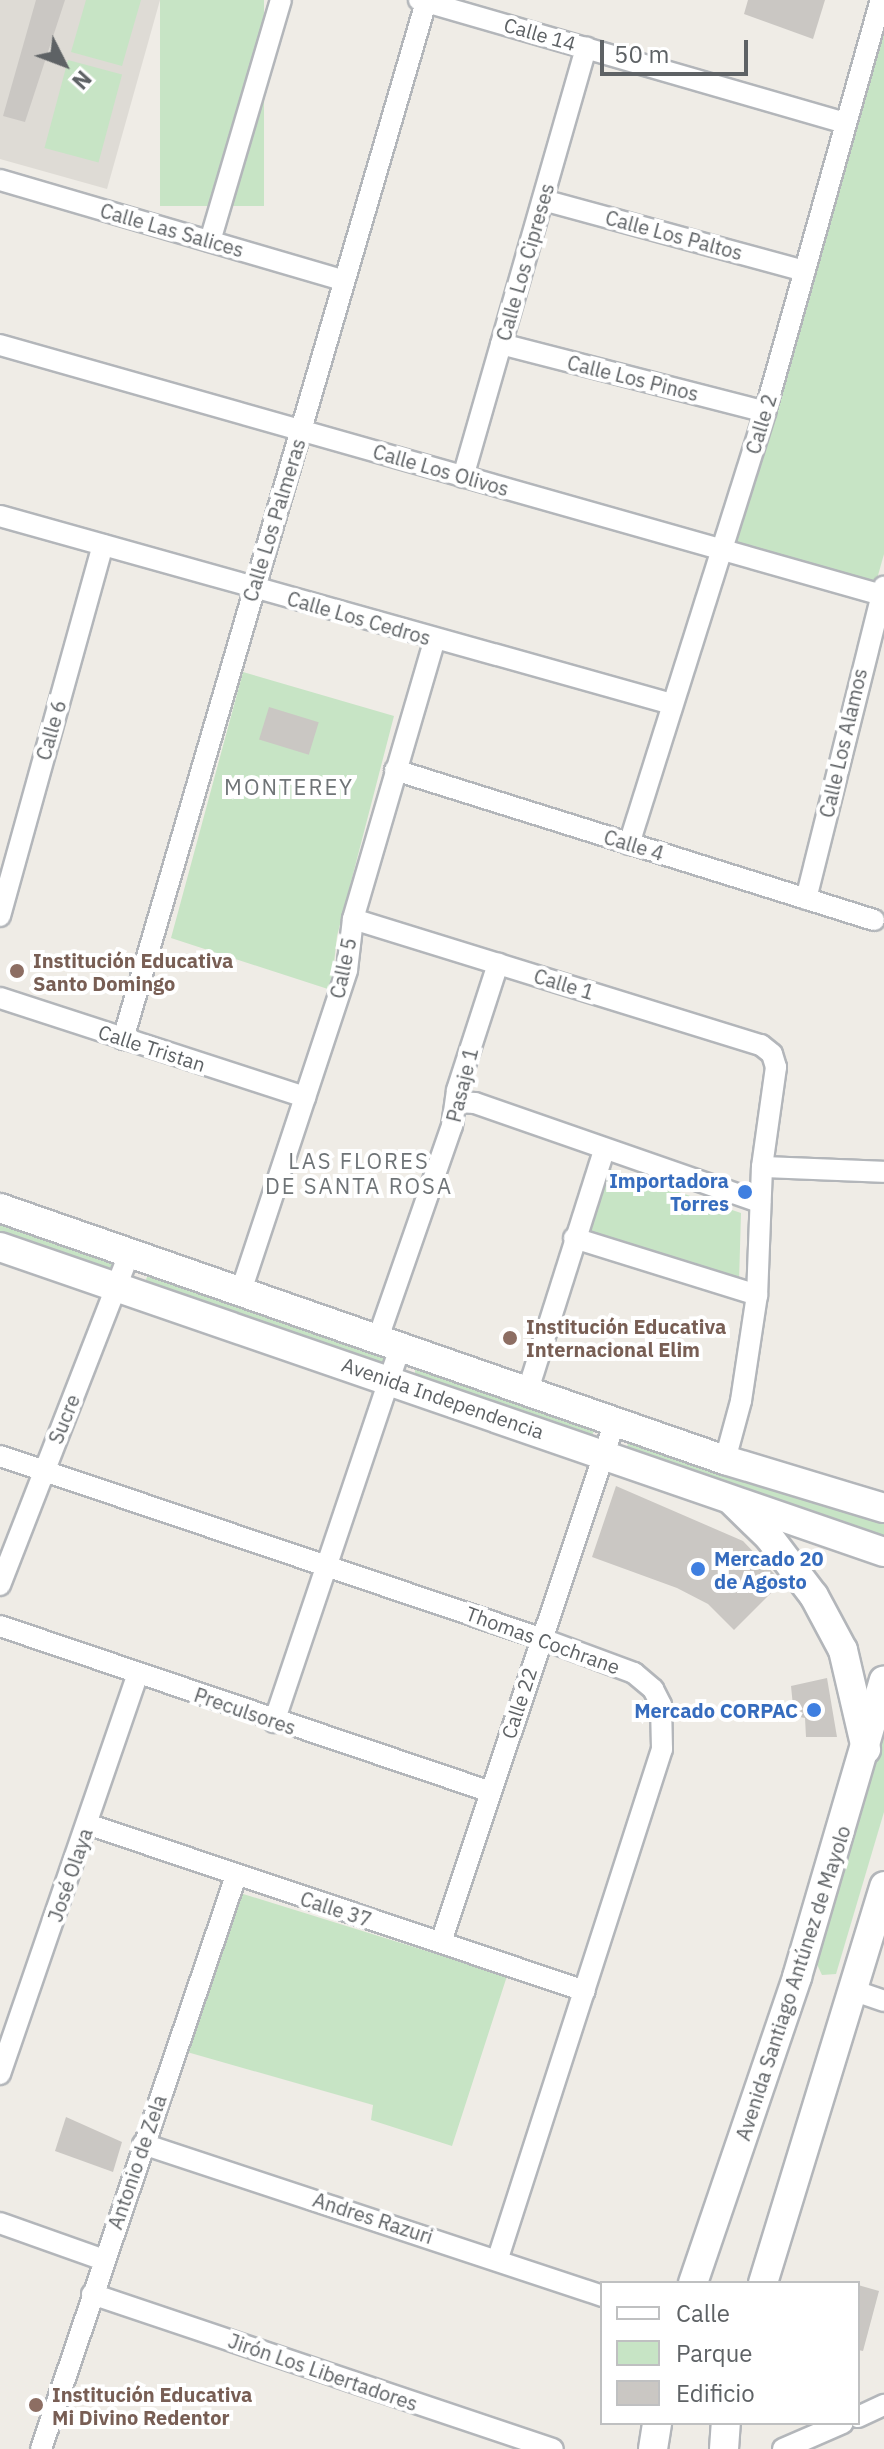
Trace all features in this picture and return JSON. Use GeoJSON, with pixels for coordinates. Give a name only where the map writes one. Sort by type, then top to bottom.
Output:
{"type":"FeatureCollection","features":[{"type":"Feature","properties":{"kind":"street"},"geometry":{"type":"LineString","coordinates":[[210,241],[281,0]]}},
{"type":"Feature","properties":{"kind":"street","name":"Calle 2"},"geometry":{"type":"LineString","coordinates":[[629,844],[765,412],[881,0]]}},
{"type":"Feature","properties":{"kind":"street","name":"Calle 14"},"geometry":{"type":"LineString","coordinates":[[422,1],[846,123]]}},
{"type":"Feature","properties":{"kind":"street","name":"Calle Los Palmeras"},"geometry":{"type":"LineString","coordinates":[[123,1039],[301,431],[422,1]]}},
{"type":"Feature","properties":{"kind":"street","name":"Calle Los Cipreses"},"geometry":{"type":"LineString","coordinates":[[463,477],[586,47]]}},
{"type":"Feature","properties":{"kind":"street","name":"Calle Las Salices"},"geometry":{"type":"LineString","coordinates":[[0,180],[343,280]]}},
{"type":"Feature","properties":{"kind":"street","name":"Calle Los Paltos"},"geometry":{"type":"LineString","coordinates":[[543,200],[805,271]]}},
{"type":"Feature","properties":{"kind":"street","name":"Calle Los Pinos"},"geometry":{"type":"LineString","coordinates":[[501,344],[765,412]]}},
{"type":"Feature","properties":{"kind":"street","name":"Calle Los Olivos"},"geometry":{"type":"LineString","coordinates":[[0,345],[722,551],[883,591]]}},
{"type":"Feature","properties":{"kind":"street","name":"Calle Los Cedros"},"geometry":{"type":"LineString","coordinates":[[0,516],[672,704]]}},
{"type":"Feature","properties":{"kind":"street","name":"Calle 6"},"geometry":{"type":"LineString","coordinates":[[0,916],[103,545]]}},
{"type":"Feature","properties":{"kind":"street","name":"Calle Los Alamos"},"geometry":{"type":"LineString","coordinates":[[806,899],[883,591]]}},
{"type":"Feature","properties":{"kind":"street","name":"Calle 5"},"geometry":{"type":"LineString","coordinates":[[240,1294],[347,970],[353,919],[435,639]]}},
{"type":"Feature","properties":{"kind":"street","name":"Calle 4"},"geometry":{"type":"LineString","coordinates":[[395,770],[874,920]]}},
{"type":"Feature","properties":{"kind":"street","name":"Calle 1"},"geometry":{"type":"LineString","coordinates":[[353,919],[761,1045],[772,1054],[776,1067],[762,1167]]}},
{"type":"Feature","properties":{"kind":"street","name":"Pasaje 1"},"geometry":{"type":"LineString","coordinates":[[274,1722],[389,1380],[389,1345],[458,1102],[457,1090],[498,964]]}},
{"type":"Feature","properties":{"kind":"street","name":"Calle Tristan"},"geometry":{"type":"LineString","coordinates":[[0,998],[305,1097]]}},
{"type":"Feature","properties":{"kind":"street"},"geometry":{"type":"LineString","coordinates":[[458,1102],[475,1103],[760,1202]]}},
{"type":"Feature","properties":{"kind":"street"},"geometry":{"type":"LineString","coordinates":[[528,1390],[604,1150]]}},
{"type":"Feature","properties":{"kind":"street"},"geometry":{"type":"LineString","coordinates":[[725,1460],[741,1401],[757,1295],[762,1167],[884,1172]]}},
{"type":"Feature","properties":{"kind":"street","name":"Avenida Independencia"},"geometry":{"type":"LineString","coordinates":[[0,1208],[240,1294],[528,1390],[725,1460],[884,1508]]}},
{"type":"Feature","properties":{"kind":"street"},"geometry":{"type":"LineString","coordinates":[[574,1238],[757,1295]]}},
{"type":"Feature","properties":{"kind":"street","name":"Avenida Independencia"},"geometry":{"type":"LineString","coordinates":[[0,1247],[605,1452],[884,1552]]}},
{"type":"Feature","properties":{"kind":"street","name":"Sucre"},"geometry":{"type":"LineString","coordinates":[[0,1585],[129,1254]]}},
{"type":"Feature","properties":{"kind":"street","name":"Calle 22"},"geometry":{"type":"LineString","coordinates":[[441,1942],[615,1421]]}},
{"type":"Feature","properties":{"kind":"street","name":"Thomas Cochrane"},"geometry":{"type":"LineString","coordinates":[[0,1456],[327,1563],[540,1638],[634,1673],[653,1689],[661,1705],[662,1749],[498,2258]]}},
{"type":"Feature","properties":{"kind":"street"},"geometry":{"type":"LineString","coordinates":[[722,1493],[769,1537],[814,1596],[843,1650],[866,1749]]}},
{"type":"Feature","properties":{"kind":"street","name":"Preculsores"},"geometry":{"type":"LineString","coordinates":[[0,1626],[274,1722],[491,1792]]}},
{"type":"Feature","properties":{"kind":"street","name":"José Olaya"},"geometry":{"type":"LineString","coordinates":[[0,2074],[137,1675]]}},
{"type":"Feature","properties":{"kind":"street","name":"Avenida Santiago Antúnez de Mayolo"},"geometry":{"type":"LineString","coordinates":[[694,2281],[797,1977],[884,1680]]}},
{"type":"Feature","properties":{"kind":"street","name":"Calle 37"},"geometry":{"type":"LineString","coordinates":[[87,1824],[585,1991]]}},
{"type":"Feature","properties":{"kind":"street","name":"Antonio de Zela"},"geometry":{"type":"LineString","coordinates":[[48,2447],[92,2294],[236,1876]]}},
{"type":"Feature","properties":{"kind":"street"},"geometry":{"type":"LineString","coordinates":[[764,2281],[855,1991],[884,1886]]}},
{"type":"Feature","properties":{"kind":"street"},"geometry":{"type":"LineString","coordinates":[[855,1991],[884,2001]]}},
{"type":"Feature","properties":{"kind":"street","name":"Andres Razuri"},"geometry":{"type":"LineString","coordinates":[[143,2144],[498,2258],[600,2295]]}},
{"type":"Feature","properties":{"kind":"street"},"geometry":{"type":"LineString","coordinates":[[0,2223],[104,2260]]}},
{"type":"Feature","properties":{"kind":"street","name":"Jirón Los Libertadores"},"geometry":{"type":"LineString","coordinates":[[92,2294],[553,2449]]}},
{"type":"Feature","properties":{"kind":"street"},"geometry":{"type":"LineString","coordinates":[[860,2416],[884,2405]]}},
{"type":"Feature","properties":{"kind":"street"},"geometry":{"type":"LineString","coordinates":[[653,2449],[657,2425]]}},
{"type":"Feature","properties":{"kind":"street"},"geometry":{"type":"LineString","coordinates":[[724,2449],[726,2425]]}},
{"type":"Feature","properties":{"kind":"street"},"geometry":{"type":"LineString","coordinates":[[783,2449],[838,2425]]}},
{"type":"Feature","properties":{"kind":"shaded area"},"geometry":{"type":"Polygon","coordinates":[[[0,0],[160,0],[107,189],[0,159],[0,0]]]}},
{"type":"Feature","properties":{"kind":"green space"},"geometry":{"type":"Polygon","coordinates":[[[86,0],[141,0],[122,66],[71,52],[86,0]]]}},
{"type":"Feature","properties":{"kind":"green space"},"geometry":{"type":"Polygon","coordinates":[[[160,0],[264,0],[264,206],[160,206],[160,0]]]}},
{"type":"Feature","properties":{"kind":"green space"},"geometry":{"type":"Polygon","coordinates":[[[884,28],[884,554],[875,586],[734,545],[884,28]]]}},
{"type":"Feature","properties":{"kind":"green space"},"geometry":{"type":"Polygon","coordinates":[[[68,60],[122,74],[99,162],[44,148],[68,60]]]}},
{"type":"Feature","properties":{"kind":"green space"},"geometry":{"type":"Polygon","coordinates":[[[243,672],[394,716],[337,936],[331,990],[171,938],[243,672]]]}},
{"type":"Feature","properties":{"kind":"green space"},"geometry":{"type":"Polygon","coordinates":[[[607,1168],[741,1213],[739,1282],[590,1236],[607,1168]]]}},
{"type":"Feature","properties":{"kind":"green space"},"geometry":{"type":"Polygon","coordinates":[[[0,1218],[114,1258],[119,1273],[0,1238],[0,1218]]]}},
{"type":"Feature","properties":{"kind":"green space"},"geometry":{"type":"Polygon","coordinates":[[[156,1271],[390,1357],[386,1368],[144,1285],[148,1274],[156,1271]]]}},
{"type":"Feature","properties":{"kind":"green space"},"geometry":{"type":"Polygon","coordinates":[[[423,1364],[595,1428],[592,1436],[587,1439],[415,1380],[415,1367],[423,1364]]]}},
{"type":"Feature","properties":{"kind":"green space"},"geometry":{"type":"Polygon","coordinates":[[[629,1438],[884,1521],[884,1542],[626,1453],[629,1438]]]}},
{"type":"Feature","properties":{"kind":"green space"},"geometry":{"type":"Polygon","coordinates":[[[884,1734],[884,1812],[836,1974],[822,1975],[814,1958],[884,1734]]]}},
{"type":"Feature","properties":{"kind":"green space"},"geometry":{"type":"Polygon","coordinates":[[[240,1893],[507,1976],[452,2146],[371,2120],[373,2105],[187,2052],[240,1893]]]}},
{"type":"Feature","properties":{"kind":"building"},"geometry":{"type":"Polygon","coordinates":[[[36,0],[65,0],[25,122],[3,116],[36,0]]]}},
{"type":"Feature","properties":{"kind":"building"},"geometry":{"type":"Polygon","coordinates":[[[748,0],[825,0],[813,39],[744,14],[748,0]]]}},
{"type":"Feature","properties":{"kind":"building"},"geometry":{"type":"Polygon","coordinates":[[[269,707],[319,722],[309,755],[259,740],[269,707]]]}},
{"type":"Feature","properties":{"kind":"building","name":"Mercado 20 de Agosto"},"geometry":{"type":"Polygon","coordinates":[[[616,1486],[743,1541],[782,1582],[734,1630],[708,1604],[677,1588],[592,1557],[616,1486]]]}},
{"type":"Feature","properties":{"kind":"building","name":"Mercado CORPAC"},"geometry":{"type":"Polygon","coordinates":[[[827,1678],[837,1737],[806,1737],[805,1718],[794,1716],[791,1686],[827,1678]]]}},
{"type":"Feature","properties":{"kind":"building"},"geometry":{"type":"Polygon","coordinates":[[[66,2117],[122,2142],[113,2172],[55,2151],[66,2117]]]}},
{"type":"Feature","properties":{"kind":"building"},"geometry":{"type":"Polygon","coordinates":[[[860,2286],[879,2291],[863,2351],[860,2350],[860,2286]]]}},
{"type":"Feature","properties":{"kind":"place","name":"Institución Educativa Santo Domingo"},"geometry":{"type":"Point","coordinates":[17,971]}},
{"type":"Feature","properties":{"kind":"place","name":"Importadora Torres"},"geometry":{"type":"Point","coordinates":[745,1192]}},
{"type":"Feature","properties":{"kind":"place","name":"Institución Educativa Internacional Elim"},"geometry":{"type":"Point","coordinates":[510,1338]}},
{"type":"Feature","properties":{"kind":"place","name":"Mercado 20 de Agosto"},"geometry":{"type":"Point","coordinates":[698,1569]}},
{"type":"Feature","properties":{"kind":"place","name":"Mercado CORPAC"},"geometry":{"type":"Point","coordinates":[814,1710]}},
{"type":"Feature","properties":{"kind":"place","name":"Institución Educativa Mi Divino Redentor"},"geometry":{"type":"Point","coordinates":[36,2405]}},
{"type":"Feature","properties":{"kind":"district","name":"MONTEREY"},"geometry":{"type":"Point","coordinates":[289,787]}},
{"type":"Feature","properties":{"kind":"district","name":"LAS FLORES DE SANTA ROSA"},"geometry":{"type":"Point","coordinates":[359,1172]}}]}
